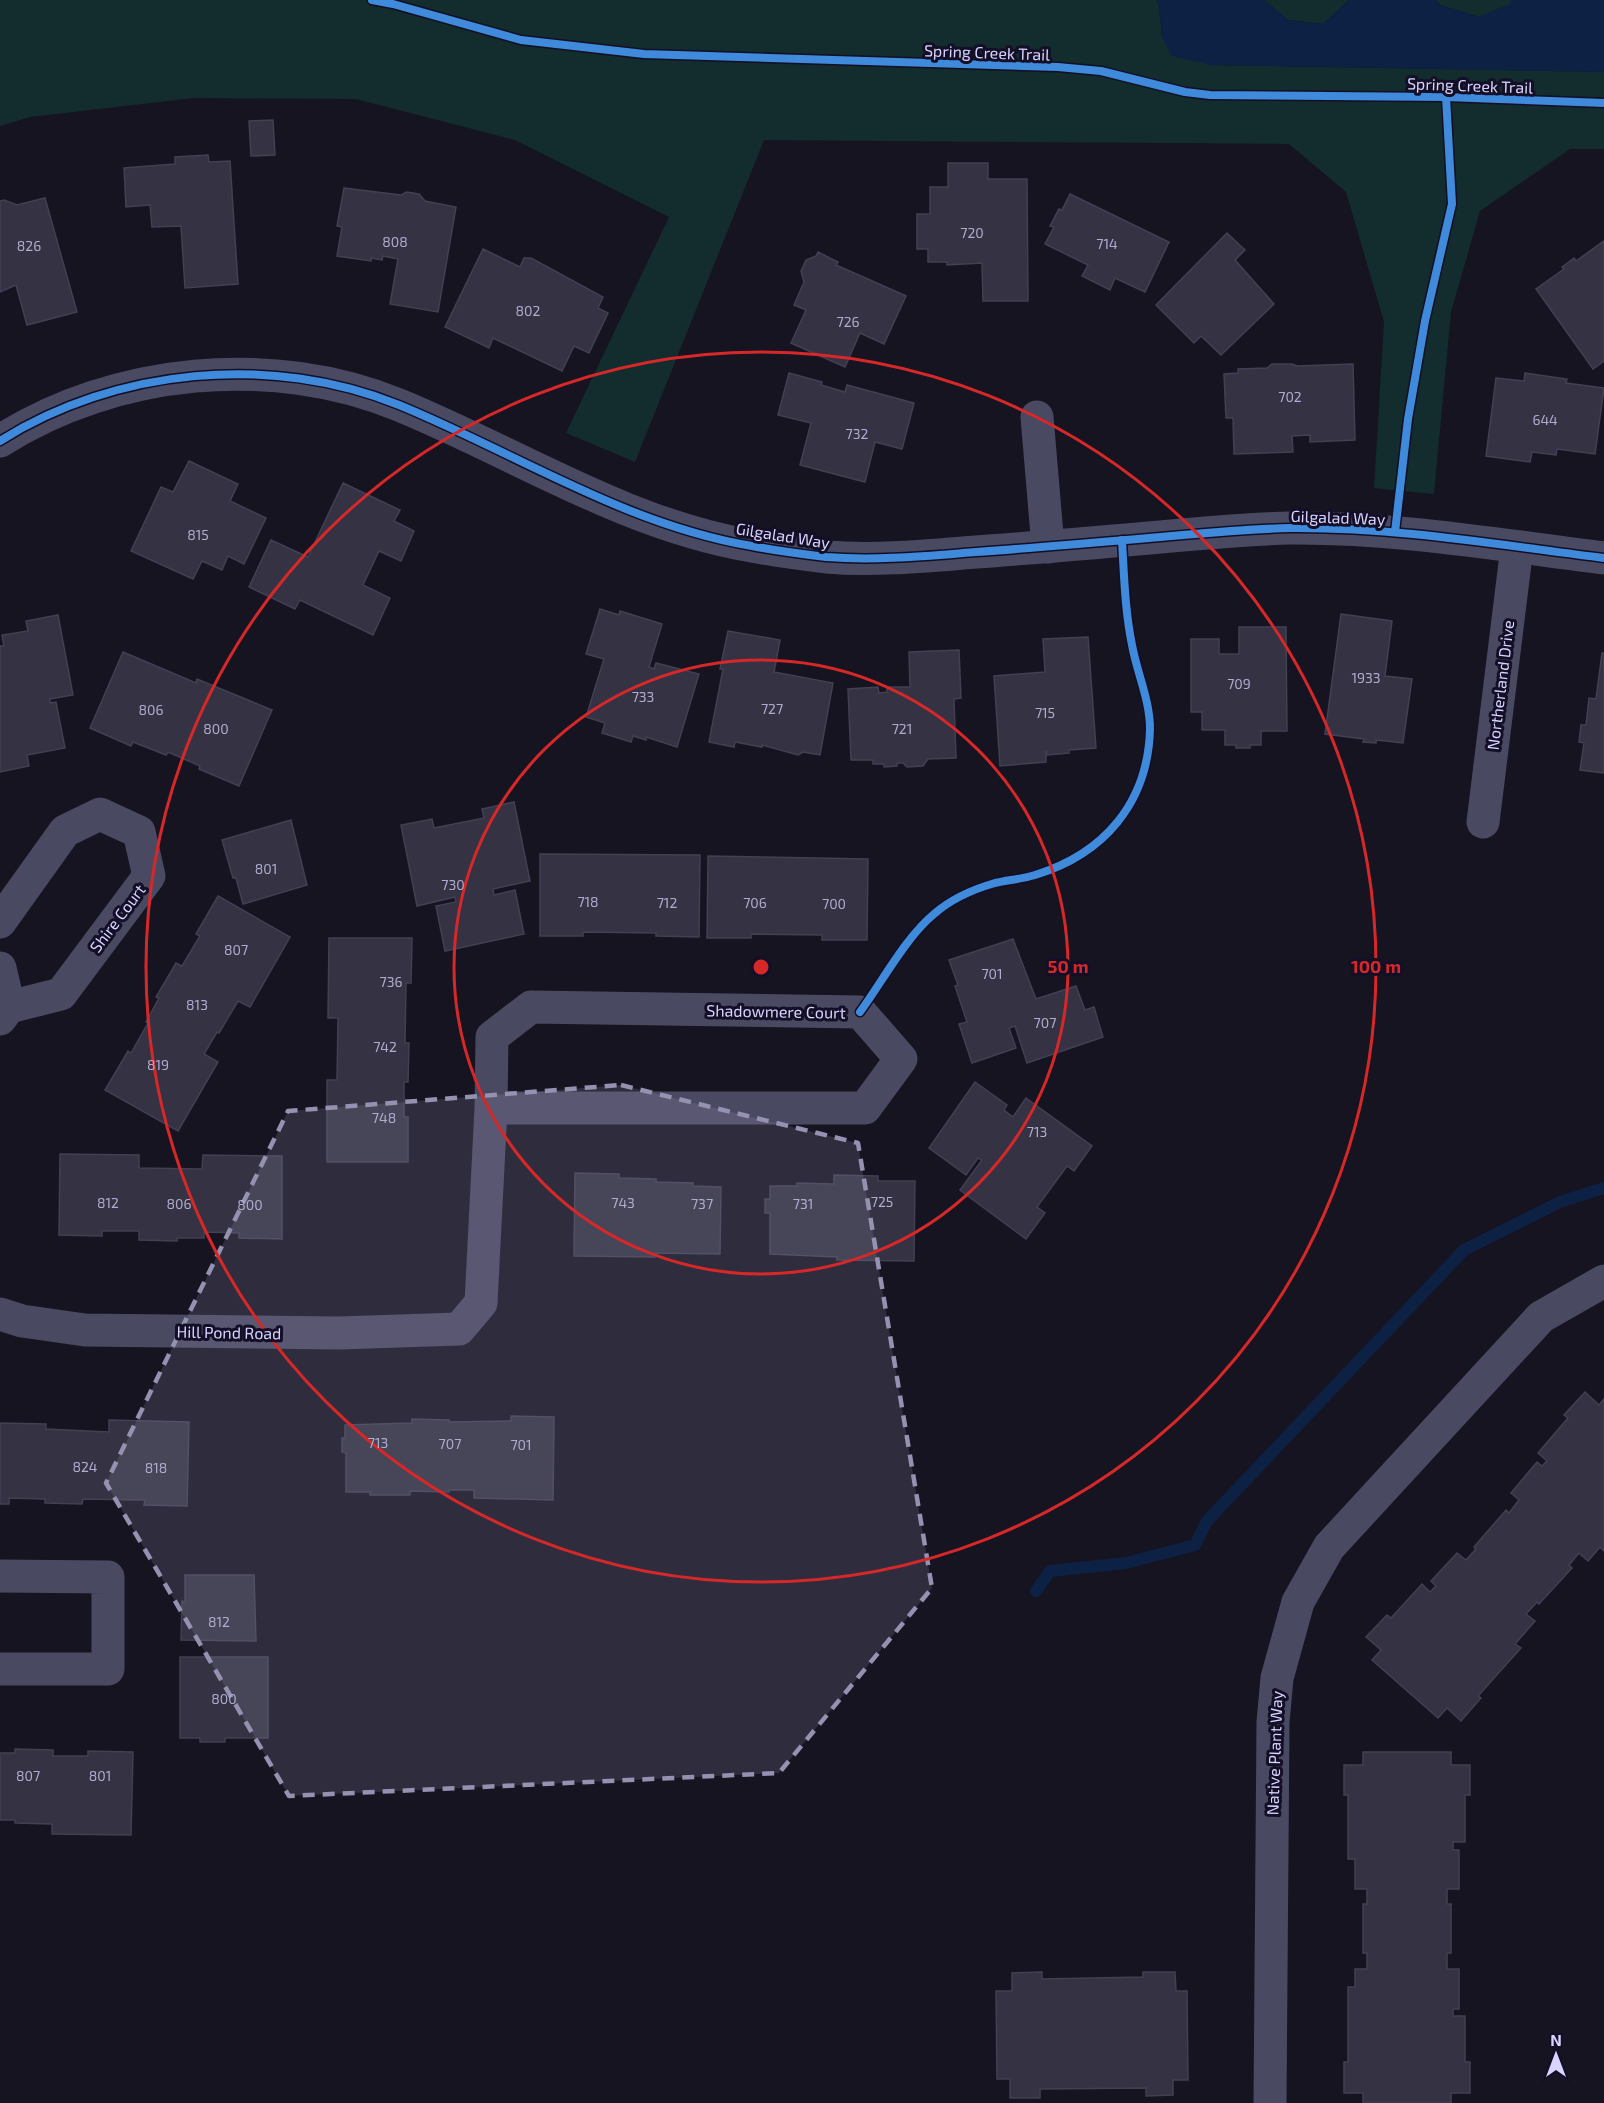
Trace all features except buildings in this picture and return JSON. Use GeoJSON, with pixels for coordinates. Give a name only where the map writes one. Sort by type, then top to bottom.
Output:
{"type":"FeatureCollection","features":[{"type":"Feature","properties":{"kind":"street","name":"Gilgalad Way"},"geometry":{"type":"LineString","coordinates":[[0,441],[17,430],[82,400],[135,385],[196,375],[275,375],[344,387],[397,404],[597,497],[671,526],[749,546],[828,557],[897,558],[1292,528],[1395,532],[1604,558]]}},
{"type":"Feature","properties":{"kind":"street"},"geometry":{"type":"LineString","coordinates":[[1037,417],[1048,547]]}},
{"type":"Feature","properties":{"kind":"street","name":"Northerland Drive"},"geometry":{"type":"LineString","coordinates":[[1482,822],[1517,547]]}},
{"type":"Feature","properties":{"kind":"street","name":"Shire Court"},"geometry":{"type":"LineString","coordinates":[[0,922],[65,831],[100,814],[139,832],[149,876],[61,994],[5,1013],[0,968]]}},
{"type":"Feature","properties":{"kind":"street","name":"Shadowmere Court"},"geometry":{"type":"LineString","coordinates":[[459,1329],[481,1303],[491,1108],[492,1037],[531,1007],[860,1012],[901,1059],[865,1108],[491,1108]]}},
{"type":"Feature","properties":{"kind":"street","name":"Native Plant Way"},"geometry":{"type":"LineString","coordinates":[[1270,2103],[1273,1722],[1277,1678],[1298,1602],[1329,1547],[1541,1317],[1604,1281]]}},
{"type":"Feature","properties":{"kind":"street","name":"Hill Pond Road"},"geometry":{"type":"LineString","coordinates":[[0,1314],[22,1321],[85,1330],[339,1333],[459,1329]]}},
{"type":"Feature","properties":{"kind":"street"},"geometry":{"type":"LineString","coordinates":[[0,1576],[108,1577],[108,1669],[0,1669]]}},
{"type":"Feature","properties":{"kind":"highlighted area"},"geometry":{"type":"Polygon","coordinates":[[[621,1085],[858,1143],[932,1588],[779,1773],[289,1796],[106,1483],[288,1111],[621,1085]]]}},
{"type":"Feature","properties":{"kind":"green space"},"geometry":{"type":"Polygon","coordinates":[[[0,0],[1156,0],[1159,5],[1162,38],[1212,65],[1604,72],[1604,149],[1570,149],[1480,211],[1451,312],[1434,494],[1374,488],[1384,322],[1346,192],[1289,144],[764,140],[635,462],[566,433],[669,217],[515,140],[356,99],[194,98],[30,117],[0,126],[0,0]]]}},
{"type":"Feature","properties":{"kind":"green space"},"geometry":{"type":"Polygon","coordinates":[[[1264,0],[1349,0],[1323,24],[1288,20],[1264,0]]]}},
{"type":"Feature","properties":{"kind":"green space"},"geometry":{"type":"Polygon","coordinates":[[[1435,0],[1512,0],[1511,4],[1479,17],[1440,5],[1435,0]]]}},
{"type":"Feature","properties":{"kind":"water"},"geometry":{"type":"Polygon","coordinates":[[[1156,0],[1264,0],[1288,20],[1323,24],[1349,0],[1435,0],[1440,5],[1479,17],[1510,4],[1512,0],[1604,0],[1604,72],[1212,65],[1172,56],[1162,38],[1159,5],[1156,0]]]}},
{"type":"Feature","properties":{"kind":"waterway"},"geometry":{"type":"LineString","coordinates":[[1036,1591],[1050,1571],[1126,1563],[1195,1545],[1207,1521],[1464,1250],[1560,1202],[1604,1188]]}},
{"type":"Feature","properties":{"kind":"cycle path","name":"Spring Creek Trail"},"geometry":{"type":"LineString","coordinates":[[372,0],[521,40],[644,54],[1058,67],[1101,71],[1185,92],[1210,95],[1446,97],[1604,103]]}},
{"type":"Feature","properties":{"kind":"cycle path","name":"Spring Creek Trail"},"geometry":{"type":"LineString","coordinates":[[1395,532],[1408,419],[1425,321],[1452,204],[1446,97]]}},
{"type":"Feature","properties":{"kind":"cycle path"},"geometry":{"type":"LineString","coordinates":[[0,441],[45,416],[93,397],[143,384],[195,376],[247,374],[299,378],[350,389],[399,405],[572,486],[660,522],[705,536],[799,554],[845,558],[901,558],[1255,529],[1329,528],[1408,534],[1604,558]]}},
{"type":"Feature","properties":{"kind":"cycle path"},"geometry":{"type":"LineString","coordinates":[[860,1012],[914,935],[940,909],[979,888],[1035,875],[1060,866],[1082,854],[1118,822],[1131,802],[1141,780],[1150,729],[1146,697],[1130,632],[1122,540]]}}]}
